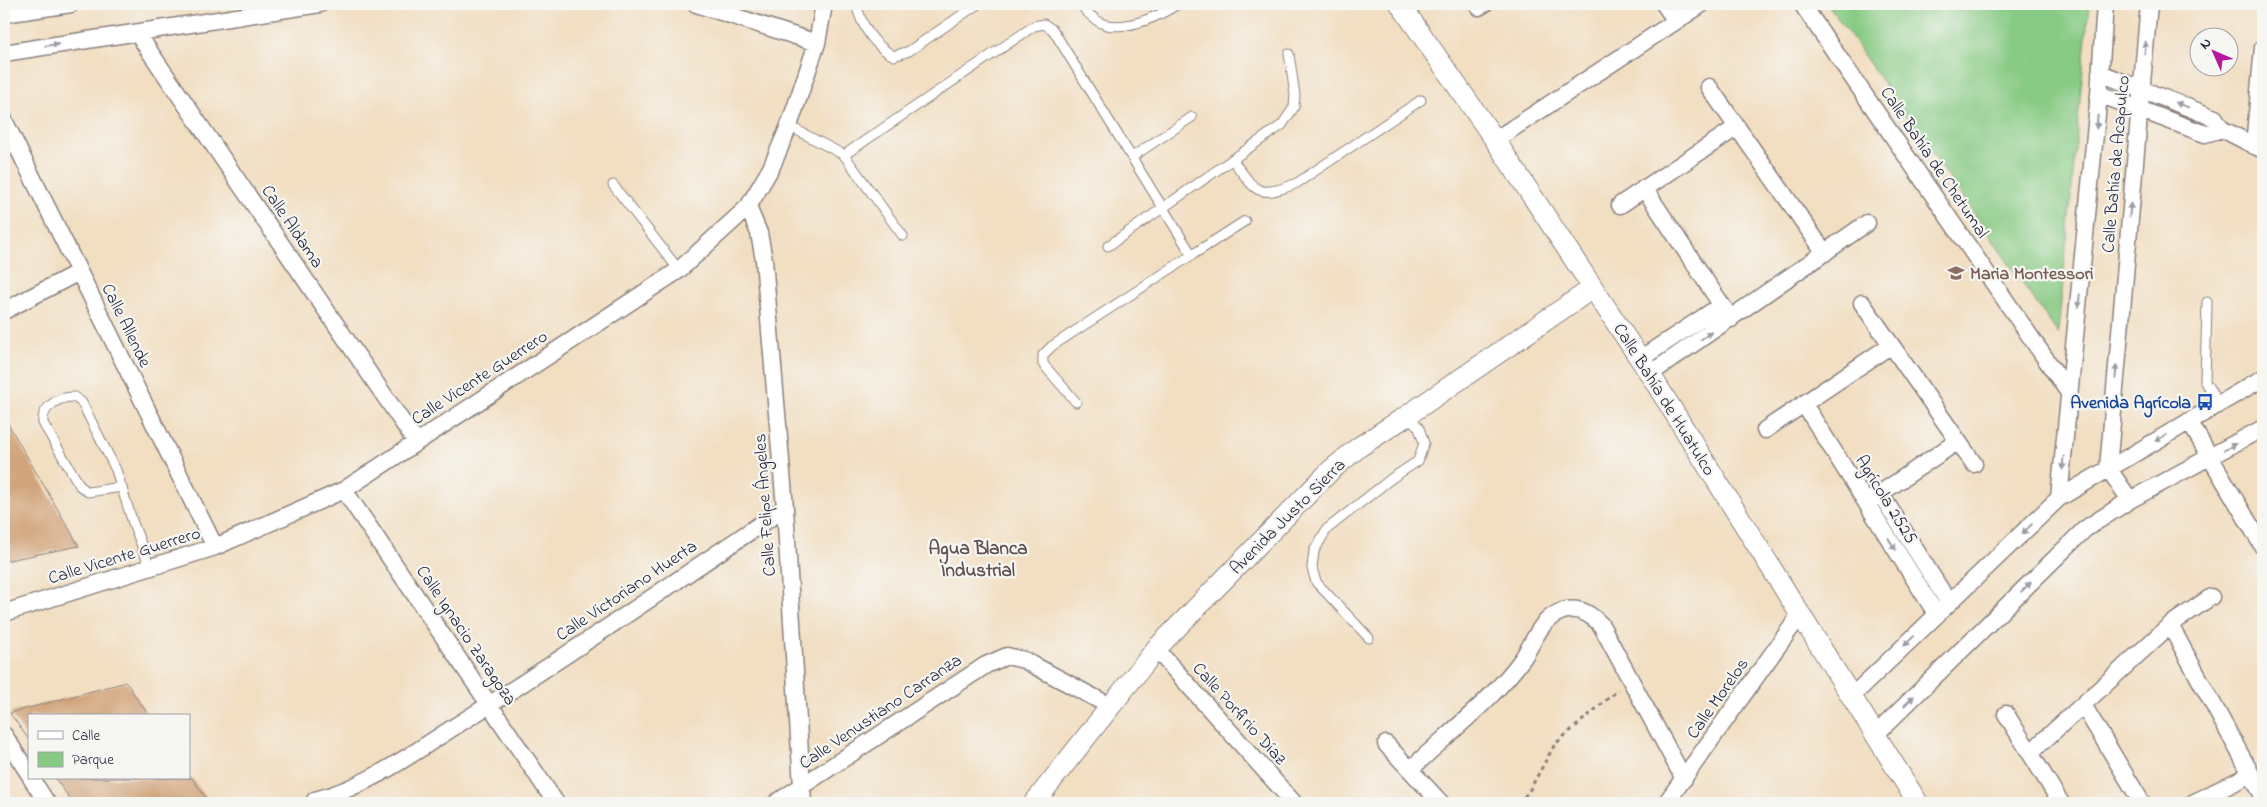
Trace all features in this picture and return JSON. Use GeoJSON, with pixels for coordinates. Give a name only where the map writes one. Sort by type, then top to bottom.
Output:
{"type":"FeatureCollection","features":[{"type":"Feature","properties":{"kind":"street"},"geometry":{"type":"LineString","coordinates":[[11,10],[71,4]]}},
{"type":"Feature","properties":{"kind":"street"},"geometry":{"type":"LineString","coordinates":[[4,53],[136,33],[228,11],[320,4]]}},
{"type":"Feature","properties":{"kind":"street"},"geometry":{"type":"LineString","coordinates":[[696,4],[817,43]]}},
{"type":"Feature","properties":{"kind":"street","name":"Calle Vicente Guerrero"},"geometry":{"type":"LineString","coordinates":[[4,613],[216,547],[344,490],[679,270],[748,208],[771,168],[789,126],[817,43],[824,4]]}},
{"type":"Feature","properties":{"kind":"street","name":"Calle Bahía de Huatulco"},"geometry":{"type":"LineString","coordinates":[[1400,4],[1495,140],[1645,367],[1918,803]]}},
{"type":"Feature","properties":{"kind":"street"},"geometry":{"type":"LineString","coordinates":[[1664,4],[1676,21]]}},
{"type":"Feature","properties":{"kind":"street","name":"Calle Bahía de Chetumal"},"geometry":{"type":"LineString","coordinates":[[1802,4],[2069,393]]}},
{"type":"Feature","properties":{"kind":"street","name":"Calle Bahía de Acapulco"},"geometry":{"type":"LineString","coordinates":[[2059,498],[2100,94],[2105,4]]}},
{"type":"Feature","properties":{"kind":"street","name":"Calle Bahía de Acapulco"},"geometry":{"type":"LineString","coordinates":[[2108,468],[2149,4]]}},
{"type":"Feature","properties":{"kind":"street"},"geometry":{"type":"LineString","coordinates":[[1495,140],[1676,21],[1692,6]]}},
{"type":"Feature","properties":{"kind":"street","name":"Calle Aldama"},"geometry":{"type":"LineString","coordinates":[[136,33],[416,442]]}},
{"type":"Feature","properties":{"kind":"street"},"geometry":{"type":"LineString","coordinates":[[2100,73],[2215,118],[2222,129],[2259,148],[2263,47]]}},
{"type":"Feature","properties":{"kind":"street"},"geometry":{"type":"LineString","coordinates":[[1709,87],[1825,253]]}},
{"type":"Feature","properties":{"kind":"street"},"geometry":{"type":"LineString","coordinates":[[2100,94],[2205,134],[2222,129]]}},
{"type":"Feature","properties":{"kind":"street","name":"Calle Allende"},"geometry":{"type":"LineString","coordinates":[[4,120],[216,547]]}},
{"type":"Feature","properties":{"kind":"street"},"geometry":{"type":"LineString","coordinates":[[1620,205],[1737,127]]}},
{"type":"Feature","properties":{"kind":"street"},"geometry":{"type":"LineString","coordinates":[[1644,188],[1726,312]]}},
{"type":"Feature","properties":{"kind":"street","name":"Calle Felipe Ángeles"},"geometry":{"type":"LineString","coordinates":[[748,208],[759,233],[764,260],[785,508],[803,803]]}},
{"type":"Feature","properties":{"kind":"street"},"geometry":{"type":"LineString","coordinates":[[1645,367],[1726,312],[1825,253],[1867,223]]}},
{"type":"Feature","properties":{"kind":"street"},"geometry":{"type":"LineString","coordinates":[[4,311],[79,272]]}},
{"type":"Feature","properties":{"kind":"street","name":"Avenida Justo Sierra"},"geometry":{"type":"LineString","coordinates":[[1034,803],[1156,649],[1331,470],[1359,446],[1408,416],[1593,288]]}},
{"type":"Feature","properties":{"kind":"street"},"geometry":{"type":"LineString","coordinates":[[1862,303],[1974,464]]}},
{"type":"Feature","properties":{"kind":"street"},"geometry":{"type":"LineString","coordinates":[[1765,430],[1891,345]]}},
{"type":"Feature","properties":{"kind":"street"},"geometry":{"type":"LineString","coordinates":[[1851,696],[2059,498],[2263,378]]}},
{"type":"Feature","properties":{"kind":"street","name":"Agrícola 2525"},"geometry":{"type":"LineString","coordinates":[[1804,404],[1873,498],[1937,615]]}},
{"type":"Feature","properties":{"kind":"street"},"geometry":{"type":"LineString","coordinates":[[2189,421],[2263,547]]}},
{"type":"Feature","properties":{"kind":"street"},"geometry":{"type":"LineString","coordinates":[[1874,735],[2085,529],[2130,500],[2263,428]]}},
{"type":"Feature","properties":{"kind":"street"},"geometry":{"type":"LineString","coordinates":[[1949,603],[1873,498],[1958,442]]}},
{"type":"Feature","properties":{"kind":"street"},"geometry":{"type":"LineString","coordinates":[[2108,468],[2130,500]]}},
{"type":"Feature","properties":{"kind":"street","name":"Calle Ignacio Zaragoza"},"geometry":{"type":"LineString","coordinates":[[344,490],[556,803]]}},
{"type":"Feature","properties":{"kind":"street","name":"Calle Victoriano Huerta"},"geometry":{"type":"LineString","coordinates":[[315,800],[342,793],[367,781],[489,705],[785,508]]}},
{"type":"Feature","properties":{"kind":"street"},"geometry":{"type":"LineString","coordinates":[[2030,753],[2170,625],[2211,598]]}},
{"type":"Feature","properties":{"kind":"street"},"geometry":{"type":"LineString","coordinates":[[1410,770],[1498,687],[1523,658],[1543,625],[1560,612],[1576,609],[1590,613],[1601,625],[1684,779]]}},
{"type":"Feature","properties":{"kind":"street","name":"Calle Morelos"},"geometry":{"type":"LineString","coordinates":[[1666,803],[1800,615]]}},
{"type":"Feature","properties":{"kind":"street"},"geometry":{"type":"LineString","coordinates":[[2170,625],[2263,796]]}},
{"type":"Feature","properties":{"kind":"street","name":"Calle Porfirio Díaz"},"geometry":{"type":"LineString","coordinates":[[1156,649],[1294,803]]}},
{"type":"Feature","properties":{"kind":"street","name":"Calle Venustiano Carranza"},"geometry":{"type":"LineString","coordinates":[[776,803],[986,665],[1007,656],[1024,660],[1110,706]]}},
{"type":"Feature","properties":{"kind":"street"},"geometry":{"type":"LineString","coordinates":[[2084,705],[2142,803]]}},
{"type":"Feature","properties":{"kind":"street"},"geometry":{"type":"LineString","coordinates":[[2006,714],[2061,803]]}},
{"type":"Feature","properties":{"kind":"street"},"geometry":{"type":"LineString","coordinates":[[4,734],[28,772]]}},
{"type":"Feature","properties":{"kind":"street"},"geometry":{"type":"LineString","coordinates":[[1386,744],[1441,803]]}},
{"type":"Feature","properties":{"kind":"street"},"geometry":{"type":"LineString","coordinates":[[2194,803],[2251,774]]}},
{"type":"Feature","properties":{"kind":"street"},"geometry":{"type":"LineString","coordinates":[[32,780],[47,803]]}},
{"type":"Feature","properties":{"kind":"lane"},"geometry":{"type":"LineString","coordinates":[[856,4],[871,38],[882,50],[894,56],[909,51],[978,4]]}},
{"type":"Feature","properties":{"kind":"lane"},"geometry":{"type":"LineString","coordinates":[[1080,4],[1092,17],[1106,25],[1131,25],[1178,4]]}},
{"type":"Feature","properties":{"kind":"lane"},"geometry":{"type":"LineString","coordinates":[[844,155],[1034,26],[1044,24],[1053,30],[1192,255]]}},
{"type":"Feature","properties":{"kind":"lane"},"geometry":{"type":"LineString","coordinates":[[1108,246],[1282,125],[1294,108],[1295,95],[1289,54]]}},
{"type":"Feature","properties":{"kind":"lane"},"geometry":{"type":"LineString","coordinates":[[1232,159],[1253,188],[1265,193],[1277,191],[1297,183],[1421,100]]}},
{"type":"Feature","properties":{"kind":"lane"},"geometry":{"type":"LineString","coordinates":[[1132,157],[1192,117]]}},
{"type":"Feature","properties":{"kind":"lane"},"geometry":{"type":"LineString","coordinates":[[789,126],[844,155],[903,236]]}},
{"type":"Feature","properties":{"kind":"lane"},"geometry":{"type":"LineString","coordinates":[[614,186],[679,270]]}},
{"type":"Feature","properties":{"kind":"lane"},"geometry":{"type":"LineString","coordinates":[[1076,402],[1043,364],[1043,355],[1052,346],[1245,221]]}},
{"type":"Feature","properties":{"kind":"lane"},"geometry":{"type":"LineString","coordinates":[[2206,302],[2205,382],[2219,404]]}},
{"type":"Feature","properties":{"kind":"lane"},"geometry":{"type":"LineString","coordinates":[[122,488],[88,492],[80,486],[43,423],[42,415],[47,408],[67,397],[75,397],[82,403],[116,470],[122,488],[132,523],[150,567]]}},
{"type":"Feature","properties":{"kind":"lane"},"geometry":{"type":"LineString","coordinates":[[1369,638],[1316,582],[1312,568],[1314,551],[1327,529],[1392,478],[1418,461],[1424,443],[1418,428],[1408,416]]}},
{"type":"Feature","properties":{"kind":"path"},"geometry":{"type":"LineString","coordinates":[[1519,803],[1529,792],[1555,744],[1631,679]]}},
{"type":"Feature","properties":{"kind":"green space"},"geometry":{"type":"Polygon","coordinates":[[[1828,4],[2089,4],[2058,334],[1828,4]]]}},
{"type":"Feature","properties":{"kind":"building"},"geometry":{"type":"Polygon","coordinates":[[[4,417],[79,546],[4,561],[4,417]]]}},
{"type":"Feature","properties":{"kind":"building"},"geometry":{"type":"Polygon","coordinates":[[[126,682],[148,714],[28,714],[28,739],[10,713],[126,682]]]}},
{"type":"Feature","properties":{"kind":"building"},"geometry":{"type":"Polygon","coordinates":[[[192,778],[210,803],[73,803],[56,780],[190,780],[192,778]]]}},
{"type":"Feature","properties":{"kind":"place","name":"Maria Montessori"},"geometry":{"type":"Point","coordinates":[1956,273]}},
{"type":"Feature","properties":{"kind":"place","name":"Avenida Agrícola"},"geometry":{"type":"Point","coordinates":[2205,402]}},
{"type":"Feature","properties":{"kind":"district","name":"Agua Blanca Industrial"},"geometry":{"type":"Point","coordinates":[978,558]}}]}
